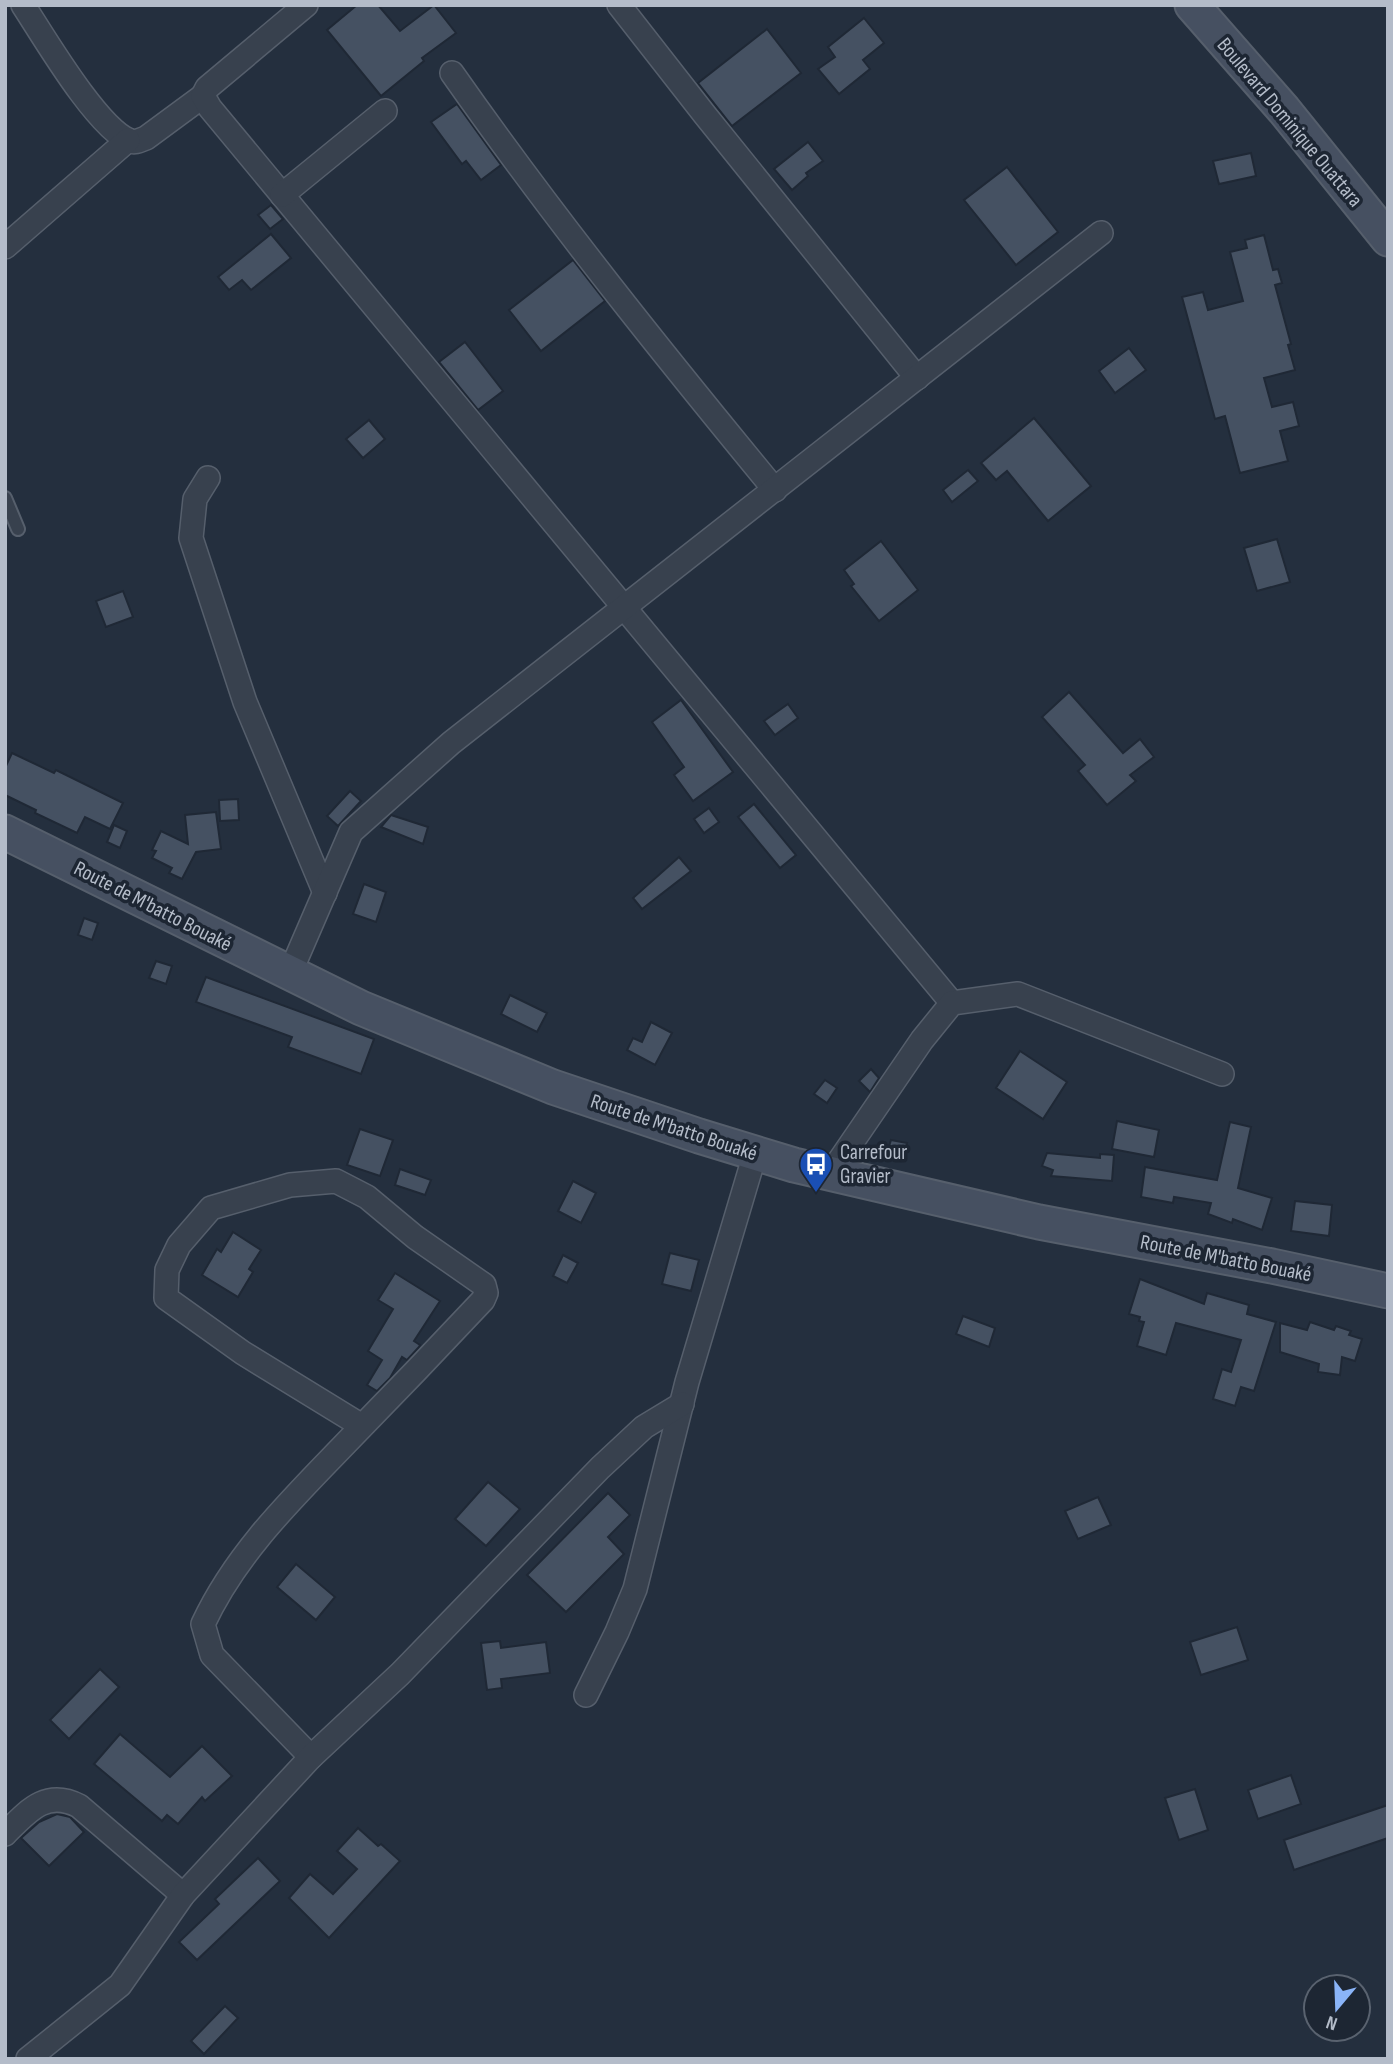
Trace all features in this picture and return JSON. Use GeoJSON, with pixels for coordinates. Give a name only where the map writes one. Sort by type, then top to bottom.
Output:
{"type":"FeatureCollection","features":[{"type":"Feature","properties":{"kind":"street"},"geometry":{"type":"LineString","coordinates":[[5,13],[22,5],[99,117],[128,140],[135,142],[146,138],[203,96],[207,88],[228,69],[306,5]]}},
{"type":"Feature","properties":{"kind":"street"},"geometry":{"type":"LineString","coordinates":[[619,5],[713,126],[917,377]]}},
{"type":"Feature","properties":{"kind":"street","name":"Boulevard Dominique Ouattara"},"geometry":{"type":"LineString","coordinates":[[1192,5],[1284,110],[1388,239]]}},
{"type":"Feature","properties":{"kind":"street"},"geometry":{"type":"LineString","coordinates":[[452,73],[521,172],[775,490]]}},
{"type":"Feature","properties":{"kind":"street"},"geometry":{"type":"LineString","coordinates":[[203,96],[210,108],[952,1003]]}},
{"type":"Feature","properties":{"kind":"street"},"geometry":{"type":"LineString","coordinates":[[282,195],[385,111]]}},
{"type":"Feature","properties":{"kind":"street"},"geometry":{"type":"LineString","coordinates":[[5,247],[128,140]]}},
{"type":"Feature","properties":{"kind":"street"},"geometry":{"type":"LineString","coordinates":[[290,974],[351,832],[451,743],[1101,233]]}},
{"type":"Feature","properties":{"kind":"street"},"geometry":{"type":"LineString","coordinates":[[208,478],[195,499],[191,538],[245,702],[325,893]]}},
{"type":"Feature","properties":{"kind":"street","name":"Route de M'batto Bouaké"},"geometry":{"type":"LineString","coordinates":[[5,832],[361,1008],[553,1087],[755,1154],[831,1173],[1039,1222],[1388,1291]]}},
{"type":"Feature","properties":{"kind":"street"},"geometry":{"type":"LineString","coordinates":[[831,1173],[922,1040],[952,1003],[1018,994],[1222,1074]]}},
{"type":"Feature","properties":{"kind":"street"},"geometry":{"type":"LineString","coordinates":[[586,1695],[635,1589],[681,1404],[755,1154]]}},
{"type":"Feature","properties":{"kind":"street"},"geometry":{"type":"LineString","coordinates":[[311,1757],[212,1655],[203,1624],[217,1594],[273,1519],[484,1300],[486,1293],[484,1285],[415,1237],[367,1197],[336,1181],[290,1185],[211,1208],[179,1245],[167,1270],[166,1298],[243,1353],[362,1426]]}},
{"type":"Feature","properties":{"kind":"street"},"geometry":{"type":"LineString","coordinates":[[28,2059],[120,1985],[183,1895],[311,1757],[400,1674],[600,1468],[644,1427],[681,1404]]}},
{"type":"Feature","properties":{"kind":"street"},"geometry":{"type":"LineString","coordinates":[[5,1835],[39,1804],[52,1799],[66,1800],[79,1806],[183,1895]]}},
{"type":"Feature","properties":{"kind":"lane"},"geometry":{"type":"LineString","coordinates":[[5,498],[18,529]]}},
{"type":"Feature","properties":{"kind":"building"},"geometry":{"type":"Polygon","coordinates":[[[357,5],[378,5],[400,31],[434,5],[456,33],[422,58],[424,61],[381,96],[327,30],[357,5]]]}},
{"type":"Feature","properties":{"kind":"building"},"geometry":{"type":"Polygon","coordinates":[[[864,18],[884,43],[863,60],[870,69],[839,94],[818,69],[835,57],[828,47],[864,18]]]}},
{"type":"Feature","properties":{"kind":"building"},"geometry":{"type":"Polygon","coordinates":[[[767,29],[801,73],[732,126],[698,83],[767,29]]]}},
{"type":"Feature","properties":{"kind":"building"},"geometry":{"type":"Polygon","coordinates":[[[457,104],[501,165],[481,180],[466,161],[462,164],[431,122],[457,104]]]}},
{"type":"Feature","properties":{"kind":"building"},"geometry":{"type":"Polygon","coordinates":[[[808,142],[823,161],[806,173],[808,176],[792,190],[774,169],[808,142]]]}},
{"type":"Feature","properties":{"kind":"building"},"geometry":{"type":"Polygon","coordinates":[[[1251,153],[1256,176],[1219,184],[1213,161],[1251,153]]]}},
{"type":"Feature","properties":{"kind":"building"},"geometry":{"type":"Polygon","coordinates":[[[1007,167],[1058,232],[1016,265],[964,200],[1007,167]]]}},
{"type":"Feature","properties":{"kind":"building"},"geometry":{"type":"Polygon","coordinates":[[[271,205],[283,219],[270,229],[258,215],[271,205]]]}},
{"type":"Feature","properties":{"kind":"building"},"geometry":{"type":"Polygon","coordinates":[[[271,234],[291,258],[251,290],[242,280],[229,290],[218,277],[271,234]]]}},
{"type":"Feature","properties":{"kind":"building"},"geometry":{"type":"Polygon","coordinates":[[[1264,235],[1273,270],[1278,269],[1282,283],[1275,285],[1295,370],[1264,378],[1272,407],[1293,402],[1299,426],[1280,431],[1288,461],[1240,473],[1225,416],[1215,419],[1182,297],[1203,292],[1208,310],[1243,301],[1230,252],[1247,248],[1245,240],[1264,235]]]}},
{"type":"Feature","properties":{"kind":"building"},"geometry":{"type":"Polygon","coordinates":[[[573,260],[605,301],[541,351],[509,310],[573,260]]]}},
{"type":"Feature","properties":{"kind":"building"},"geometry":{"type":"Polygon","coordinates":[[[465,342],[503,391],[478,410],[439,362],[465,342]]]}},
{"type":"Feature","properties":{"kind":"building"},"geometry":{"type":"Polygon","coordinates":[[[1129,348],[1146,370],[1115,393],[1099,371],[1129,348]]]}},
{"type":"Feature","properties":{"kind":"building"},"geometry":{"type":"Polygon","coordinates":[[[1034,418],[1091,486],[1048,521],[1007,471],[996,480],[981,463],[1034,418]]]}},
{"type":"Feature","properties":{"kind":"building"},"geometry":{"type":"Polygon","coordinates":[[[369,420],[385,439],[363,458],[346,439],[369,420]]]}},
{"type":"Feature","properties":{"kind":"building"},"geometry":{"type":"Polygon","coordinates":[[[968,470],[978,481],[952,502],[943,490],[968,470]]]}},
{"type":"Feature","properties":{"kind":"building"},"geometry":{"type":"Polygon","coordinates":[[[1277,539],[1290,582],[1257,591],[1244,548],[1277,539]]]}},
{"type":"Feature","properties":{"kind":"building"},"geometry":{"type":"Polygon","coordinates":[[[881,541],[918,590],[879,621],[851,586],[854,584],[844,570],[881,541]]]}},
{"type":"Feature","properties":{"kind":"building"},"geometry":{"type":"Polygon","coordinates":[[[123,591],[133,617],[106,627],[96,601],[123,591]]]}},
{"type":"Feature","properties":{"kind":"building"},"geometry":{"type":"Polygon","coordinates":[[[1069,692],[1123,753],[1140,739],[1154,757],[1130,775],[1136,781],[1107,805],[1078,771],[1085,765],[1042,717],[1069,692]]]}},
{"type":"Feature","properties":{"kind":"building"},"geometry":{"type":"Polygon","coordinates":[[[681,700],[733,772],[693,801],[674,775],[684,767],[652,722],[681,700]]]}},
{"type":"Feature","properties":{"kind":"building"},"geometry":{"type":"Polygon","coordinates":[[[788,704],[798,718],[775,735],[764,721],[788,704]]]}},
{"type":"Feature","properties":{"kind":"building"},"geometry":{"type":"Polygon","coordinates":[[[12,753],[54,773],[56,770],[123,803],[110,829],[85,817],[77,833],[5,795],[5,768],[12,753]]]}},
{"type":"Feature","properties":{"kind":"building"},"geometry":{"type":"Polygon","coordinates":[[[350,791],[361,801],[338,826],[327,816],[350,791]]]}},
{"type":"Feature","properties":{"kind":"building"},"geometry":{"type":"Polygon","coordinates":[[[238,799],[239,820],[220,821],[219,800],[238,799]]]}},
{"type":"Feature","properties":{"kind":"building"},"geometry":{"type":"Polygon","coordinates":[[[754,804],[796,855],[780,868],[738,817],[754,804]]]}},
{"type":"Feature","properties":{"kind":"building"},"geometry":{"type":"Polygon","coordinates":[[[709,808],[719,822],[704,833],[694,819],[709,808]]]}},
{"type":"Feature","properties":{"kind":"building"},"geometry":{"type":"Polygon","coordinates":[[[216,812],[221,849],[196,852],[182,879],[169,873],[172,868],[152,858],[156,851],[152,850],[161,831],[188,844],[185,815],[216,812]]]}},
{"type":"Feature","properties":{"kind":"building"},"geometry":{"type":"Polygon","coordinates":[[[391,815],[428,827],[423,844],[381,827],[391,815]]]}},
{"type":"Feature","properties":{"kind":"building"},"geometry":{"type":"Polygon","coordinates":[[[114,825],[127,831],[120,848],[107,842],[114,825]]]}},
{"type":"Feature","properties":{"kind":"building"},"geometry":{"type":"Polygon","coordinates":[[[679,857],[691,871],[642,909],[633,898],[679,857]]]}},
{"type":"Feature","properties":{"kind":"building"},"geometry":{"type":"Polygon","coordinates":[[[364,884],[386,892],[376,922],[353,914],[364,884]]]}},
{"type":"Feature","properties":{"kind":"building"},"geometry":{"type":"Polygon","coordinates":[[[84,918],[98,923],[92,940],[78,935],[84,918]]]}},
{"type":"Feature","properties":{"kind":"building"},"geometry":{"type":"Polygon","coordinates":[[[156,961],[172,966],[166,984],[149,978],[156,961]]]}},
{"type":"Feature","properties":{"kind":"building"},"geometry":{"type":"Polygon","coordinates":[[[206,977],[374,1039],[361,1074],[288,1047],[292,1037],[196,1002],[206,977]]]}},
{"type":"Feature","properties":{"kind":"building"},"geometry":{"type":"Polygon","coordinates":[[[510,995],[547,1013],[537,1032],[501,1014],[510,995]]]}},
{"type":"Feature","properties":{"kind":"building"},"geometry":{"type":"Polygon","coordinates":[[[651,1022],[672,1033],[655,1065],[627,1050],[633,1038],[642,1042],[651,1022]]]}},
{"type":"Feature","properties":{"kind":"building"},"geometry":{"type":"Polygon","coordinates":[[[1020,1051],[1067,1082],[1043,1119],[996,1088],[1020,1051]]]}},
{"type":"Feature","properties":{"kind":"building"},"geometry":{"type":"Polygon","coordinates":[[[871,1069],[879,1078],[870,1092],[859,1081],[871,1069]]]}},
{"type":"Feature","properties":{"kind":"building"},"geometry":{"type":"Polygon","coordinates":[[[825,1080],[837,1088],[827,1103],[814,1094],[825,1080]]]}},
{"type":"Feature","properties":{"kind":"building"},"geometry":{"type":"Polygon","coordinates":[[[1117,1121],[1159,1130],[1154,1157],[1112,1149],[1117,1121]]]}},
{"type":"Feature","properties":{"kind":"building"},"geometry":{"type":"Polygon","coordinates":[[[1230,1122],[1251,1127],[1238,1188],[1272,1198],[1262,1230],[1233,1219],[1232,1223],[1208,1214],[1211,1203],[1174,1197],[1173,1203],[1141,1197],[1145,1167],[1217,1180],[1230,1122]]]}},
{"type":"Feature","properties":{"kind":"building"},"geometry":{"type":"Polygon","coordinates":[[[360,1129],[393,1140],[380,1176],[347,1165],[360,1129]]]}},
{"type":"Feature","properties":{"kind":"building"},"geometry":{"type":"Polygon","coordinates":[[[891,1140],[907,1143],[903,1160],[886,1156],[891,1140]]]}},
{"type":"Feature","properties":{"kind":"building"},"geometry":{"type":"Polygon","coordinates":[[[1047,1153],[1100,1158],[1100,1154],[1114,1155],[1112,1181],[1051,1176],[1053,1170],[1042,1166],[1047,1153]]]}},
{"type":"Feature","properties":{"kind":"building"},"geometry":{"type":"Polygon","coordinates":[[[400,1169],[431,1180],[425,1195],[395,1185],[400,1169]]]}},
{"type":"Feature","properties":{"kind":"building"},"geometry":{"type":"Polygon","coordinates":[[[573,1181],[596,1193],[581,1223],[558,1211],[573,1181]]]}},
{"type":"Feature","properties":{"kind":"building"},"geometry":{"type":"Polygon","coordinates":[[[1295,1201],[1332,1205],[1329,1236],[1291,1231],[1295,1201]]]}},
{"type":"Feature","properties":{"kind":"building"},"geometry":{"type":"Polygon","coordinates":[[[233,1232],[261,1250],[249,1269],[253,1272],[238,1297],[202,1275],[217,1249],[221,1252],[233,1232]]]}},
{"type":"Feature","properties":{"kind":"building"},"geometry":{"type":"Polygon","coordinates":[[[670,1253],[699,1260],[691,1291],[662,1284],[670,1253]]]}},
{"type":"Feature","properties":{"kind":"building"},"geometry":{"type":"Polygon","coordinates":[[[563,1255],[578,1263],[567,1283],[553,1276],[563,1255]]]}},
{"type":"Feature","properties":{"kind":"building"},"geometry":{"type":"Polygon","coordinates":[[[395,1273],[440,1301],[414,1341],[419,1347],[407,1360],[402,1357],[390,1378],[377,1391],[367,1385],[382,1360],[368,1351],[393,1309],[378,1300],[395,1273]]]}},
{"type":"Feature","properties":{"kind":"building"},"geometry":{"type":"Polygon","coordinates":[[[1140,1279],[1204,1304],[1207,1293],[1249,1305],[1247,1314],[1276,1322],[1254,1391],[1241,1387],[1235,1406],[1213,1399],[1222,1369],[1231,1372],[1241,1340],[1176,1323],[1166,1355],[1137,1346],[1144,1322],[1139,1321],[1140,1317],[1129,1314],[1140,1279]]]}},
{"type":"Feature","properties":{"kind":"building"},"geometry":{"type":"Polygon","coordinates":[[[963,1316],[995,1328],[989,1347],[956,1334],[963,1316]]]}},
{"type":"Feature","properties":{"kind":"building"},"geometry":{"type":"Polygon","coordinates":[[[1310,1322],[1334,1330],[1336,1326],[1351,1331],[1349,1335],[1362,1339],[1355,1361],[1342,1357],[1340,1375],[1318,1372],[1319,1364],[1280,1352],[1280,1323],[1307,1330],[1310,1322]]]}},
{"type":"Feature","properties":{"kind":"building"},"geometry":{"type":"Polygon","coordinates":[[[488,1482],[520,1509],[486,1546],[455,1519],[488,1482]]]}},
{"type":"Feature","properties":{"kind":"building"},"geometry":{"type":"Polygon","coordinates":[[[608,1493],[630,1515],[608,1537],[624,1554],[566,1612],[527,1575],[608,1493]]]}},
{"type":"Feature","properties":{"kind":"building"},"geometry":{"type":"Polygon","coordinates":[[[1098,1497],[1111,1525],[1078,1539],[1065,1511],[1098,1497]]]}},
{"type":"Feature","properties":{"kind":"building"},"geometry":{"type":"Polygon","coordinates":[[[296,1564],[335,1597],[316,1620],[277,1587],[296,1564]]]}},
{"type":"Feature","properties":{"kind":"building"},"geometry":{"type":"Polygon","coordinates":[[[1237,1627],[1248,1660],[1201,1675],[1190,1642],[1237,1627]]]}},
{"type":"Feature","properties":{"kind":"building"},"geometry":{"type":"Polygon","coordinates":[[[500,1641],[501,1648],[546,1642],[550,1673],[501,1679],[502,1688],[487,1690],[481,1643],[500,1641]]]}},
{"type":"Feature","properties":{"kind":"building"},"geometry":{"type":"Polygon","coordinates":[[[100,1669],[119,1687],[69,1739],[50,1720],[100,1669]]]}},
{"type":"Feature","properties":{"kind":"building"},"geometry":{"type":"Polygon","coordinates":[[[120,1734],[170,1777],[202,1746],[232,1776],[205,1801],[202,1797],[178,1824],[167,1815],[162,1821],[94,1764],[120,1734]]]}},
{"type":"Feature","properties":{"kind":"building"},"geometry":{"type":"Polygon","coordinates":[[[1291,1775],[1301,1804],[1258,1819],[1248,1790],[1291,1775]]]}},
{"type":"Feature","properties":{"kind":"building"},"geometry":{"type":"Polygon","coordinates":[[[1195,1789],[1208,1830],[1179,1840],[1165,1798],[1195,1789]]]}},
{"type":"Feature","properties":{"kind":"building"},"geometry":{"type":"Polygon","coordinates":[[[1388,1805],[1388,1838],[1294,1870],[1284,1840],[1388,1805]]]}},
{"type":"Feature","properties":{"kind":"building"},"geometry":{"type":"Polygon","coordinates":[[[57,1814],[70,1817],[84,1832],[49,1866],[21,1838],[39,1822],[57,1814]]]}},
{"type":"Feature","properties":{"kind":"building"},"geometry":{"type":"Polygon","coordinates":[[[358,1828],[400,1861],[329,1938],[289,1898],[310,1874],[333,1894],[357,1869],[337,1851],[358,1828]]]}},
{"type":"Feature","properties":{"kind":"building"},"geometry":{"type":"Polygon","coordinates":[[[258,1858],[280,1881],[197,1960],[179,1942],[219,1904],[215,1899],[258,1858]]]}},
{"type":"Feature","properties":{"kind":"building"},"geometry":{"type":"Polygon","coordinates":[[[225,2006],[238,2018],[204,2054],[191,2041],[225,2006]]]}},
{"type":"Feature","properties":{"kind":"place","name":"Carrefour Gravier"},"geometry":{"type":"Point","coordinates":[816,1194]}}]}
